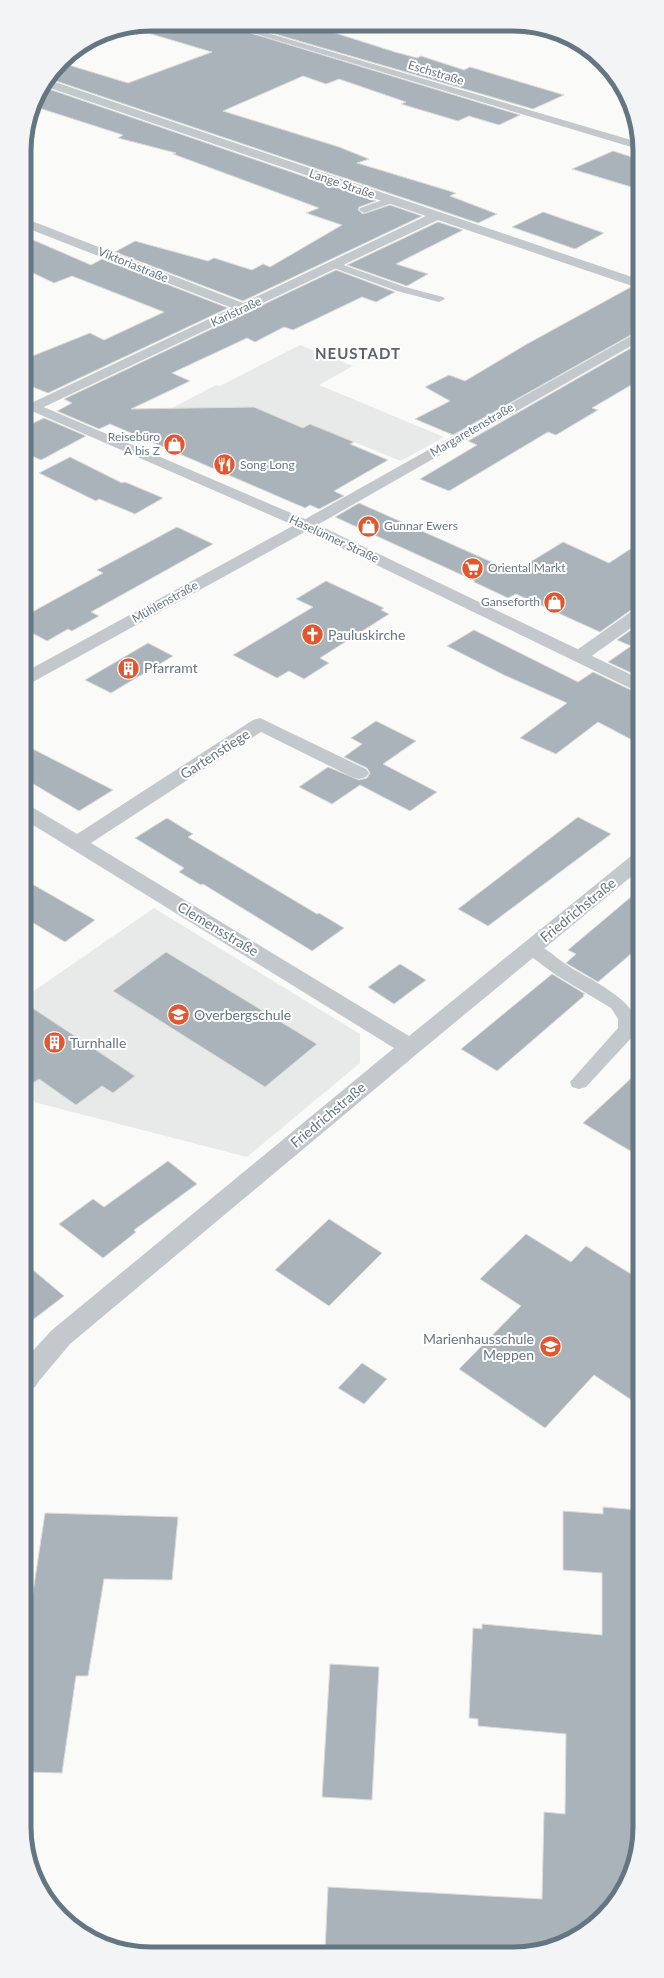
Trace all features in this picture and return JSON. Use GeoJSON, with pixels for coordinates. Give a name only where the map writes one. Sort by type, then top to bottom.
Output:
{"type":"FeatureCollection","features":[{"type":"Feature","properties":{"kind":"street","name":"Eschstraße"},"geometry":{"type":"LineString","coordinates":[[251,31],[633,144]]}},
{"type":"Feature","properties":{"kind":"street","name":"Lange Straße"},"geometry":{"type":"LineString","coordinates":[[51,85],[633,282]]}},
{"type":"Feature","properties":{"kind":"street","name":"Karlstraße"},"geometry":{"type":"LineString","coordinates":[[31,406],[437,216]]}},
{"type":"Feature","properties":{"kind":"street","name":"Viktoriastraße"},"geometry":{"type":"LineString","coordinates":[[31,225],[242,308]]}},
{"type":"Feature","properties":{"kind":"street","name":"Margaretenstraße"},"geometry":{"type":"LineString","coordinates":[[306,525],[633,339]]}},
{"type":"Feature","properties":{"kind":"street","name":"Haselünner Straße"},"geometry":{"type":"LineString","coordinates":[[31,408],[306,525],[633,682]]}},
{"type":"Feature","properties":{"kind":"street","name":"Mühlenstraße"},"geometry":{"type":"LineString","coordinates":[[31,676],[306,525]]}},
{"type":"Feature","properties":{"kind":"street"},"geometry":{"type":"LineString","coordinates":[[580,656],[633,619]]}},
{"type":"Feature","properties":{"kind":"street","name":"Gartenstiege"},"geometry":{"type":"LineString","coordinates":[[77,843],[260,724],[359,773]]}},
{"type":"Feature","properties":{"kind":"street","name":"Clemensstraße"},"geometry":{"type":"LineString","coordinates":[[31,815],[410,1047]]}},
{"type":"Feature","properties":{"kind":"street","name":"Friedrichstraße"},"geometry":{"type":"LineString","coordinates":[[31,1371],[61,1337],[410,1047],[633,865]]}},
{"type":"Feature","properties":{"kind":"lane"},"geometry":{"type":"LineString","coordinates":[[364,210],[391,200]]}},
{"type":"Feature","properties":{"kind":"lane"},"geometry":{"type":"LineString","coordinates":[[335,264],[401,289],[439,299]]}},
{"type":"Feature","properties":{"kind":"lane"},"geometry":{"type":"LineString","coordinates":[[531,948],[562,971],[617,1004],[627,1019],[627,1030],[579,1082]]}},
{"type":"Feature","properties":{"kind":"shaded area"},"geometry":{"type":"Polygon","coordinates":[[[300,345],[353,366],[319,385],[444,437],[401,461],[354,442],[310,467],[151,419],[216,385],[220,386],[300,345]]]}},
{"type":"Feature","properties":{"kind":"shaded area","name":"Overbergschule"},"geometry":{"type":"Polygon","coordinates":[[[154,908],[360,1034],[360,1063],[247,1157],[31,1101],[31,993],[154,908]]]}},
{"type":"Feature","properties":{"kind":"building"},"geometry":{"type":"Polygon","coordinates":[[[142,31],[244,31],[520,115],[499,125],[469,116],[458,121],[401,104],[406,102],[339,79],[326,84],[303,76],[223,111],[339,147],[369,159],[357,163],[456,193],[450,196],[497,214],[478,223],[54,80],[68,65],[128,83],[212,52],[142,31]]]}},
{"type":"Feature","properties":{"kind":"building"},"geometry":{"type":"Polygon","coordinates":[[[265,31],[329,31],[417,58],[421,56],[464,70],[470,67],[564,95],[533,109],[265,31]]]}},
{"type":"Feature","properties":{"kind":"building"},"geometry":{"type":"Polygon","coordinates":[[[48,89],[376,201],[359,207],[358,210],[363,214],[390,205],[422,216],[243,301],[115,252],[135,241],[208,261],[214,258],[252,270],[263,264],[270,267],[342,225],[306,213],[319,208],[173,154],[176,153],[118,138],[123,135],[39,108],[40,105],[48,89]]]}},
{"type":"Feature","properties":{"kind":"building"},"geometry":{"type":"Polygon","coordinates":[[[613,151],[633,157],[633,187],[572,169],[613,151]]]}},
{"type":"Feature","properties":{"kind":"building"},"geometry":{"type":"Polygon","coordinates":[[[543,212],[604,233],[575,249],[512,227],[543,212]]]}},
{"type":"Feature","properties":{"kind":"building"},"geometry":{"type":"Polygon","coordinates":[[[438,222],[463,230],[396,264],[428,274],[407,286],[347,265],[438,222]]]}},
{"type":"Feature","properties":{"kind":"building"},"geometry":{"type":"Polygon","coordinates":[[[31,239],[91,265],[102,259],[228,308],[48,393],[31,386],[31,357],[90,333],[104,340],[164,312],[72,276],[54,283],[31,272],[31,239]]]}},
{"type":"Feature","properties":{"kind":"building"},"geometry":{"type":"Polygon","coordinates":[[[336,270],[395,292],[376,302],[362,297],[293,330],[284,327],[255,342],[247,338],[172,373],[190,381],[131,409],[254,407],[303,428],[310,424],[354,442],[350,444],[388,460],[334,491],[344,496],[319,509],[310,505],[305,508],[110,424],[99,429],[57,411],[72,403],[64,399],[336,270]]]}},
{"type":"Feature","properties":{"kind":"building"},"geometry":{"type":"Polygon","coordinates":[[[631,287],[633,288],[633,334],[453,435],[415,419],[450,401],[425,387],[449,375],[465,381],[527,344],[631,287]]]}},
{"type":"Feature","properties":{"kind":"building"},"geometry":{"type":"Polygon","coordinates":[[[633,347],[633,384],[592,408],[598,410],[556,435],[548,432],[449,491],[420,479],[477,445],[468,441],[633,347]]]}},
{"type":"Feature","properties":{"kind":"building"},"geometry":{"type":"Polygon","coordinates":[[[44,418],[86,436],[41,460],[31,456],[31,424],[44,418]]]}},
{"type":"Feature","properties":{"kind":"building"},"geometry":{"type":"Polygon","coordinates":[[[70,457],[122,483],[125,482],[163,498],[135,514],[99,499],[96,501],[39,473],[70,457]]]}},
{"type":"Feature","properties":{"kind":"building"},"geometry":{"type":"Polygon","coordinates":[[[359,503],[514,572],[563,542],[609,563],[633,547],[633,610],[600,632],[516,594],[508,598],[474,582],[475,581],[335,517],[359,503]]]}},
{"type":"Feature","properties":{"kind":"building"},"geometry":{"type":"Polygon","coordinates":[[[177,527],[213,544],[91,612],[99,616],[72,631],[68,629],[47,641],[31,632],[31,613],[103,573],[97,570],[177,527]]]}},
{"type":"Feature","properties":{"kind":"building","name":"Pauluskirche"},"geometry":{"type":"Polygon","coordinates":[[[326,581],[384,608],[381,610],[389,614],[320,658],[329,663],[304,679],[289,671],[277,678],[233,655],[313,607],[296,599],[326,581]]]}},
{"type":"Feature","properties":{"kind":"building"},"geometry":{"type":"Polygon","coordinates":[[[633,629],[633,674],[608,662],[631,646],[617,640],[633,629]]]}},
{"type":"Feature","properties":{"kind":"building"},"geometry":{"type":"Polygon","coordinates":[[[474,630],[578,682],[593,672],[633,690],[633,740],[598,722],[556,754],[520,738],[567,703],[504,675],[447,646],[474,630]]]}},
{"type":"Feature","properties":{"kind":"building","name":"Pfarramt"},"geometry":{"type":"Polygon","coordinates":[[[148,643],[173,656],[111,693],[85,680],[148,643]]]}},
{"type":"Feature","properties":{"kind":"building"},"geometry":{"type":"Polygon","coordinates":[[[376,721],[416,741],[383,764],[437,792],[410,811],[360,785],[332,804],[299,787],[328,767],[359,780],[367,778],[370,773],[367,768],[344,757],[362,744],[351,738],[376,721]]]}},
{"type":"Feature","properties":{"kind":"building"},"geometry":{"type":"Polygon","coordinates":[[[31,748],[113,790],[79,811],[31,783],[31,748]]]}},
{"type":"Feature","properties":{"kind":"building"},"geometry":{"type":"Polygon","coordinates":[[[578,817],[611,834],[488,926],[458,909],[578,817]]]}},
{"type":"Feature","properties":{"kind":"building"},"geometry":{"type":"Polygon","coordinates":[[[167,818],[193,834],[188,837],[317,914],[319,913],[344,928],[312,951],[203,884],[201,885],[179,872],[184,868],[135,838],[167,818]]]}},
{"type":"Feature","properties":{"kind":"building"},"geometry":{"type":"Polygon","coordinates":[[[31,883],[95,920],[65,942],[31,922],[31,883]]]}},
{"type":"Feature","properties":{"kind":"building"},"geometry":{"type":"Polygon","coordinates":[[[633,895],[633,952],[598,982],[566,963],[576,954],[568,950],[633,895]]]}},
{"type":"Feature","properties":{"kind":"building"},"geometry":{"type":"Polygon","coordinates":[[[166,952],[317,1044],[265,1087],[113,991],[166,952]]]}},
{"type":"Feature","properties":{"kind":"building"},"geometry":{"type":"Polygon","coordinates":[[[400,964],[426,980],[394,1004],[368,987],[400,964]]]}},
{"type":"Feature","properties":{"kind":"building"},"geometry":{"type":"Polygon","coordinates":[[[552,974],[585,994],[583,995],[584,996],[497,1071],[461,1049],[552,974]]]}},
{"type":"Feature","properties":{"kind":"building","name":"Turnhalle"},"geometry":{"type":"Polygon","coordinates":[[[31,1007],[135,1076],[113,1093],[102,1086],[76,1105],[39,1079],[31,1085],[31,1007]]]}},
{"type":"Feature","properties":{"kind":"building"},"geometry":{"type":"Polygon","coordinates":[[[633,1077],[633,1152],[583,1123],[633,1077]]]}},
{"type":"Feature","properties":{"kind":"building"},"geometry":{"type":"Polygon","coordinates":[[[168,1161],[197,1184],[134,1230],[136,1232],[103,1258],[59,1224],[93,1199],[104,1207],[168,1161]]]}},
{"type":"Feature","properties":{"kind":"building"},"geometry":{"type":"Polygon","coordinates":[[[329,1219],[382,1253],[329,1306],[275,1270],[329,1219]]]}},
{"type":"Feature","properties":{"kind":"building","name":"Marienhausschule Meppen"},"geometry":{"type":"Polygon","coordinates":[[[526,1234],[571,1262],[586,1246],[633,1275],[633,1401],[594,1375],[545,1428],[459,1369],[521,1306],[480,1279],[526,1234]]]}},
{"type":"Feature","properties":{"kind":"building"},"geometry":{"type":"Polygon","coordinates":[[[31,1268],[64,1296],[31,1321],[31,1268]]]}},
{"type":"Feature","properties":{"kind":"building"},"geometry":{"type":"Polygon","coordinates":[[[362,1363],[387,1379],[364,1404],[338,1388],[362,1363]]]}},
{"type":"Feature","properties":{"kind":"building"},"geometry":{"type":"Polygon","coordinates":[[[603,1507],[633,1510],[633,1834],[627,1865],[617,1887],[598,1912],[586,1922],[559,1938],[536,1945],[520,1947],[325,1947],[328,1887],[542,1899],[544,1812],[565,1814],[566,1734],[478,1726],[478,1719],[469,1718],[473,1628],[482,1629],[482,1624],[602,1635],[602,1573],[563,1570],[563,1511],[603,1514],[603,1507]]]}},
{"type":"Feature","properties":{"kind":"building"},"geometry":{"type":"Polygon","coordinates":[[[45,1513],[178,1517],[172,1580],[104,1579],[88,1676],[76,1676],[62,1773],[31,1772],[31,1605],[45,1513]]]}},
{"type":"Feature","properties":{"kind":"building"},"geometry":{"type":"Polygon","coordinates":[[[330,1664],[379,1667],[372,1800],[322,1797],[330,1664]]]}},
{"type":"Feature","properties":{"kind":"place","name":"Reisebüro A bis Z"},"geometry":{"type":"Point","coordinates":[175,444]}},
{"type":"Feature","properties":{"kind":"place","name":"Song Long"},"geometry":{"type":"Point","coordinates":[224,465]}},
{"type":"Feature","properties":{"kind":"place","name":"Gunnar Ewers"},"geometry":{"type":"Point","coordinates":[368,526]}},
{"type":"Feature","properties":{"kind":"place","name":"Oriental Markt"},"geometry":{"type":"Point","coordinates":[473,568]}},
{"type":"Feature","properties":{"kind":"place","name":"Ganseforth"},"geometry":{"type":"Point","coordinates":[555,602]}},
{"type":"Feature","properties":{"kind":"place","name":"Pauluskirche"},"geometry":{"type":"Point","coordinates":[312,635]}},
{"type":"Feature","properties":{"kind":"place","name":"Pfarramt"},"geometry":{"type":"Point","coordinates":[129,668]}},
{"type":"Feature","properties":{"kind":"place","name":"Overbergschule"},"geometry":{"type":"Point","coordinates":[178,1015]}},
{"type":"Feature","properties":{"kind":"place","name":"Turnhalle"},"geometry":{"type":"Point","coordinates":[55,1043]}},
{"type":"Feature","properties":{"kind":"place","name":"Marienhausschule Meppen"},"geometry":{"type":"Point","coordinates":[550,1347]}},
{"type":"Feature","properties":{"kind":"district","name":"NEUSTADT"},"geometry":{"type":"Point","coordinates":[358,354]}}]}
